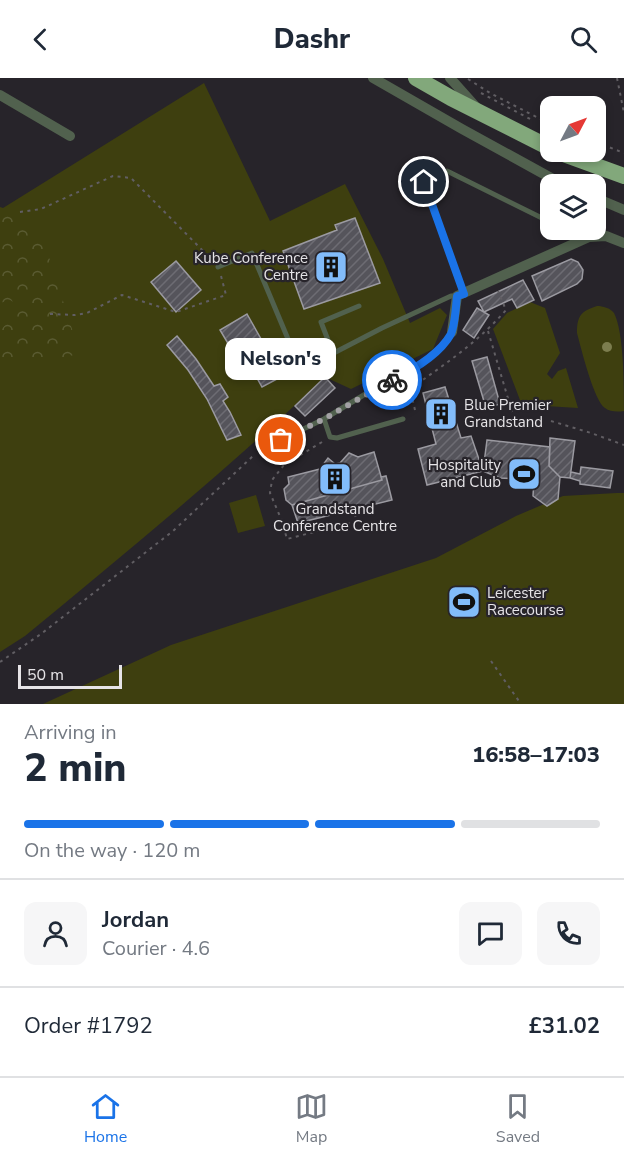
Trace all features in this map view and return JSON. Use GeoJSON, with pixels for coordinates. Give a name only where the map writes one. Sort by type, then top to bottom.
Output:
{"type":"FeatureCollection","features":[{"type":"Feature","properties":{"kind":"highway"},"geometry":{"type":"LineString","coordinates":[[416,78],[540,143]]}},
{"type":"Feature","properties":{"kind":"highway"},"geometry":{"type":"LineString","coordinates":[[586,162],[624,176]]}},
{"type":"Feature","properties":{"kind":"street"},"geometry":{"type":"LineString","coordinates":[[373,78],[544,174]]}},
{"type":"Feature","properties":{"kind":"street"},"geometry":{"type":"LineString","coordinates":[[450,78],[483,114]]}},
{"type":"Feature","properties":{"kind":"street"},"geometry":{"type":"LineString","coordinates":[[0,95],[70,136]]}},
{"type":"Feature","properties":{"kind":"street"},"geometry":{"type":"LineString","coordinates":[[606,202],[624,210]]}},
{"type":"Feature","properties":{"kind":"street"},"geometry":{"type":"LineString","coordinates":[[452,332],[460,295],[589,237],[606,236],[624,243]]}},
{"type":"Feature","properties":{"kind":"lane"},"geometry":{"type":"LineString","coordinates":[[447,171],[540,217]]}},
{"type":"Feature","properties":{"kind":"lane"},"geometry":{"type":"LineString","coordinates":[[218,267],[252,253],[301,370],[451,296],[460,295],[424,182]]}},
{"type":"Feature","properties":{"kind":"lane"},"geometry":{"type":"LineString","coordinates":[[333,353],[321,322],[359,306]]}},
{"type":"Feature","properties":{"kind":"lane"},"geometry":{"type":"LineString","coordinates":[[260,450],[324,419],[420,365],[442,345],[452,332]]}},
{"type":"Feature","properties":{"kind":"lane"},"geometry":{"type":"LineString","coordinates":[[324,419],[330,437],[337,438],[403,418]]}},
{"type":"Feature","properties":{"kind":"path"},"geometry":{"type":"LineString","coordinates":[[466,78],[540,119]]}},
{"type":"Feature","properties":{"kind":"path"},"geometry":{"type":"LineString","coordinates":[[617,78],[624,113]]}},
{"type":"Feature","properties":{"kind":"path"},"geometry":{"type":"LineString","coordinates":[[473,89],[532,121]]}},
{"type":"Feature","properties":{"kind":"path"},"geometry":{"type":"LineString","coordinates":[[606,146],[624,153]]}},
{"type":"Feature","properties":{"kind":"path"},"geometry":{"type":"LineString","coordinates":[[20,212],[41,209],[113,176],[131,178],[218,267],[226,295],[176,312],[122,295],[87,313],[50,314]]}},
{"type":"Feature","properties":{"kind":"path"},"geometry":{"type":"LineString","coordinates":[[415,410],[410,389],[455,358],[488,330],[506,310],[493,280]]}},
{"type":"Feature","properties":{"kind":"path"},"geometry":{"type":"LineString","coordinates":[[488,330],[512,412]]}},
{"type":"Feature","properties":{"kind":"path"},"geometry":{"type":"LineString","coordinates":[[551,421],[624,445]]}},
{"type":"Feature","properties":{"kind":"path"},"geometry":{"type":"LineString","coordinates":[[330,437],[284,465],[272,480],[270,493],[287,539],[357,521],[352,506]]}},
{"type":"Feature","properties":{"kind":"path"},"geometry":{"type":"LineString","coordinates":[[0,662],[41,634],[173,531],[260,450]]}},
{"type":"Feature","properties":{"kind":"path"},"geometry":{"type":"LineString","coordinates":[[340,509],[343,495]]}},
{"type":"Feature","properties":{"kind":"path"},"geometry":{"type":"LineString","coordinates":[[297,504],[302,519]]}},
{"type":"Feature","properties":{"kind":"path"},"geometry":{"type":"LineString","coordinates":[[491,661],[521,704]]}},
{"type":"Feature","properties":{"kind":"green space"},"geometry":{"type":"Polygon","coordinates":[[[204,83],[270,221],[345,184],[383,259],[410,323],[440,308],[447,315],[433,349],[351,389],[325,377],[215,477],[25,636],[0,652],[0,207],[3,208],[204,83]]]}},
{"type":"Feature","properties":{"kind":"green space"},"geometry":{"type":"Polygon","coordinates":[[[0,209],[20,212],[40,229],[80,354],[47,360],[0,360],[0,331],[21,307],[10,300],[0,303],[0,209]]]}},
{"type":"Feature","properties":{"kind":"green space"},"geometry":{"type":"Polygon","coordinates":[[[530,302],[545,308],[560,353],[547,374],[552,379],[558,371],[566,368],[578,408],[530,405],[523,408],[493,329],[507,313],[530,302]]]}},
{"type":"Feature","properties":{"kind":"green space"},"geometry":{"type":"Polygon","coordinates":[[[597,306],[614,313],[620,333],[624,411],[609,410],[601,403],[588,374],[577,333],[581,315],[597,306]]]}},
{"type":"Feature","properties":{"kind":"green space","name":"Leicester Racecourse"},"geometry":{"type":"Polygon","coordinates":[[[624,493],[624,704],[43,704],[171,645],[436,558],[516,516],[563,496],[624,493]]]}},
{"type":"Feature","properties":{"kind":"green space"},"geometry":{"type":"Polygon","coordinates":[[[256,495],[265,526],[238,533],[229,503],[256,495]]]}},
{"type":"Feature","properties":{"kind":"building","name":"Kube Conference Centre"},"geometry":{"type":"Polygon","coordinates":[[[355,218],[380,283],[304,309],[283,251],[337,230],[335,225],[355,218]]]}},
{"type":"Feature","properties":{"kind":"building"},"geometry":{"type":"Polygon","coordinates":[[[571,259],[578,262],[583,270],[582,279],[577,284],[542,301],[532,276],[571,259]]]}},
{"type":"Feature","properties":{"kind":"building"},"geometry":{"type":"Polygon","coordinates":[[[176,261],[201,290],[176,312],[151,282],[176,261]]]}},
{"type":"Feature","properties":{"kind":"building"},"geometry":{"type":"Polygon","coordinates":[[[523,280],[534,300],[517,308],[512,299],[484,312],[478,301],[523,280]]]}},
{"type":"Feature","properties":{"kind":"building"},"geometry":{"type":"Polygon","coordinates":[[[477,308],[489,315],[474,338],[463,330],[477,308]]]}},
{"type":"Feature","properties":{"kind":"building"},"geometry":{"type":"Polygon","coordinates":[[[247,314],[279,378],[262,387],[252,369],[242,367],[220,330],[247,314]]]}},
{"type":"Feature","properties":{"kind":"building"},"geometry":{"type":"Polygon","coordinates":[[[177,336],[214,386],[220,384],[228,397],[223,401],[241,435],[227,440],[207,399],[188,370],[167,345],[177,336]]]}},
{"type":"Feature","properties":{"kind":"building"},"geometry":{"type":"Polygon","coordinates":[[[487,357],[500,404],[486,408],[472,361],[487,357]]]}},
{"type":"Feature","properties":{"kind":"building"},"geometry":{"type":"Polygon","coordinates":[[[325,377],[335,388],[305,416],[295,406],[325,377]]]}},
{"type":"Feature","properties":{"kind":"building","name":"Blue Premier Grandstand"},"geometry":{"type":"Polygon","coordinates":[[[445,387],[461,438],[471,436],[483,471],[427,485],[418,449],[436,444],[423,393],[445,387]]]}},
{"type":"Feature","properties":{"kind":"building"},"geometry":{"type":"Polygon","coordinates":[[[550,438],[575,441],[570,478],[560,477],[549,466],[550,438]]]}},
{"type":"Feature","properties":{"kind":"building","name":"Hospitality and Club"},"geometry":{"type":"Polygon","coordinates":[[[487,440],[550,447],[549,466],[560,477],[558,499],[547,506],[533,496],[534,480],[500,478],[483,471],[487,440]]]}},
{"type":"Feature","properties":{"kind":"building","name":"Grandstand Conference Centre"},"geometry":{"type":"Polygon","coordinates":[[[374,452],[382,480],[292,505],[286,500],[284,489],[289,484],[288,477],[320,469],[328,458],[335,464],[340,463],[349,453],[358,457],[374,452]]]}},
{"type":"Feature","properties":{"kind":"building"},"geometry":{"type":"Polygon","coordinates":[[[581,467],[613,471],[610,488],[580,484],[580,481],[570,478],[571,472],[580,474],[581,467]]]}},
{"type":"Feature","properties":{"kind":"building"},"geometry":{"type":"Polygon","coordinates":[[[386,476],[392,500],[298,523],[292,505],[382,480],[381,477],[386,476]]]}},
{"type":"Feature","properties":{"kind":"way so far"},"geometry":{"type":"LineString","coordinates":[[281,440],[324,419],[392,380]]}},
{"type":"Feature","properties":{"kind":"place","name":"Kube Conference Centre"},"geometry":{"type":"Point","coordinates":[331,267]}},
{"type":"Feature","properties":{"kind":"place","name":"Blue Premier Grandstand"},"geometry":{"type":"Point","coordinates":[441,414]}},
{"type":"Feature","properties":{"kind":"place","name":"Nelson's"},"geometry":{"type":"Point","coordinates":[281,440]}},
{"type":"Feature","properties":{"kind":"place","name":"Hospitality and Club"},"geometry":{"type":"Point","coordinates":[524,474]}},
{"type":"Feature","properties":{"kind":"place","name":"Grandstand Conference Centre"},"geometry":{"type":"Point","coordinates":[335,479]}},
{"type":"Feature","properties":{"kind":"place","name":"Leicester Racecourse"},"geometry":{"type":"Point","coordinates":[464,602]}},
{"type":"Feature","properties":{"kind":"route"},"geometry":{"type":"LineString","coordinates":[[392,380],[420,365],[442,345],[452,332],[457,296],[464,294],[424,182]]}}]}
